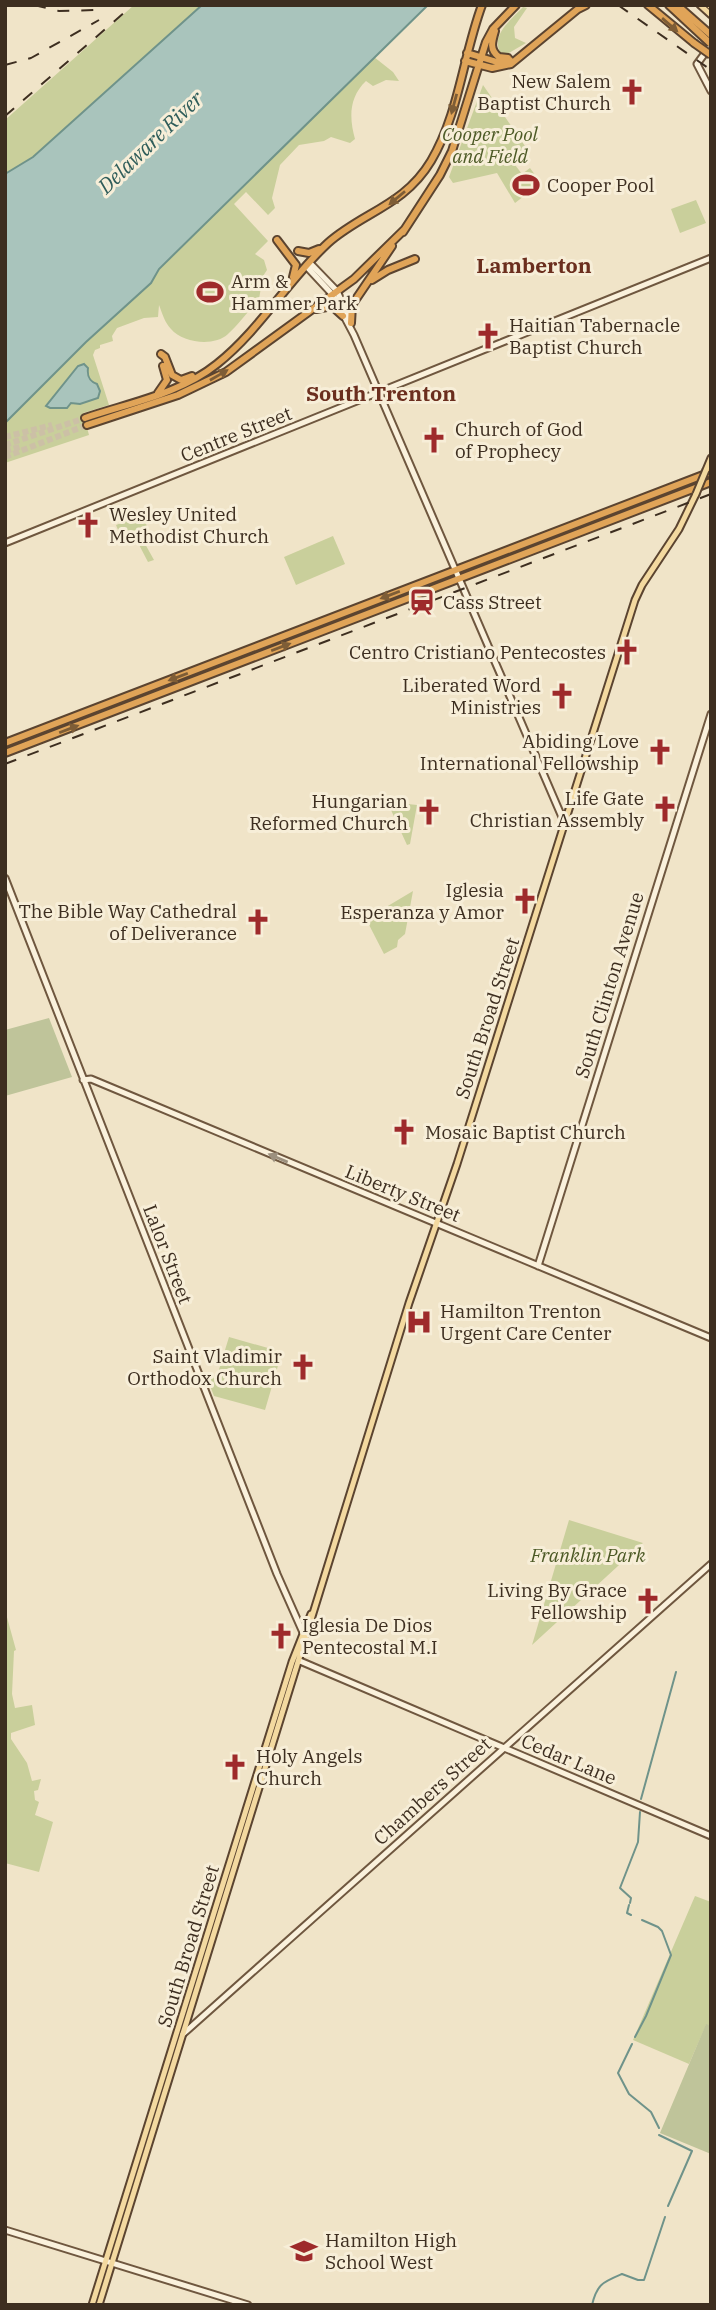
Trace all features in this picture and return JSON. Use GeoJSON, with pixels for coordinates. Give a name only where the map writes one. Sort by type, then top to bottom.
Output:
{"type":"FeatureCollection","features":[{"type":"Feature","properties":{"kind":"highway"},"geometry":{"type":"LineString","coordinates":[[298,251],[312,253],[390,204],[407,190],[430,163],[449,123],[482,5]]}},
{"type":"Feature","properties":{"kind":"highway"},"geometry":{"type":"LineString","coordinates":[[351,323],[352,305],[440,175],[452,151],[480,57],[490,33],[516,5]]}},
{"type":"Feature","properties":{"kind":"highway"},"geometry":{"type":"LineString","coordinates":[[472,87],[483,72],[511,64],[586,5]]}},
{"type":"Feature","properties":{"kind":"highway"},"geometry":{"type":"LineString","coordinates":[[648,5],[711,55]]}},
{"type":"Feature","properties":{"kind":"highway"},"geometry":{"type":"LineString","coordinates":[[669,5],[701,31],[711,35]]}},
{"type":"Feature","properties":{"kind":"highway"},"geometry":{"type":"LineString","coordinates":[[677,5],[711,44]]}},
{"type":"Feature","properties":{"kind":"highway"},"geometry":{"type":"LineString","coordinates":[[498,23],[493,37],[493,50],[499,57],[513,57]]}},
{"type":"Feature","properties":{"kind":"highway"},"geometry":{"type":"LineString","coordinates":[[466,57],[480,57],[497,62],[509,61],[524,52]]}},
{"type":"Feature","properties":{"kind":"highway"},"geometry":{"type":"LineString","coordinates":[[466,57],[478,65],[492,68]]}},
{"type":"Feature","properties":{"kind":"highway"},"geometry":{"type":"LineString","coordinates":[[330,242],[290,283],[243,340],[216,365],[183,385],[86,422],[178,395],[202,385],[236,365],[369,266],[405,229]]}},
{"type":"Feature","properties":{"kind":"highway"},"geometry":{"type":"LineString","coordinates":[[278,240],[296,265],[290,283]]}},
{"type":"Feature","properties":{"kind":"highway"},"geometry":{"type":"LineString","coordinates":[[366,286],[388,270],[415,259]]}},
{"type":"Feature","properties":{"kind":"highway"},"geometry":{"type":"LineString","coordinates":[[308,313],[331,306],[343,316]]}},
{"type":"Feature","properties":{"kind":"highway"},"geometry":{"type":"LineString","coordinates":[[158,394],[167,380],[161,354],[172,375],[181,380],[216,365]]}},
{"type":"Feature","properties":{"kind":"highway"},"geometry":{"type":"LineString","coordinates":[[5,743],[708,471]]}},
{"type":"Feature","properties":{"kind":"highway"},"geometry":{"type":"LineString","coordinates":[[5,753],[711,482]]}},
{"type":"Feature","properties":{"kind":"main road"},"geometry":{"type":"LineString","coordinates":[[700,5],[711,15]]}},
{"type":"Feature","properties":{"kind":"main road","name":"South Broad Street"},"geometry":{"type":"LineString","coordinates":[[99,2305],[409,1303],[437,1223],[638,590],[677,534],[708,471],[711,458]]}},
{"type":"Feature","properties":{"kind":"main road","name":"South Broad Street"},"geometry":{"type":"LineString","coordinates":[[92,2305],[302,1633],[318,1598]]}},
{"type":"Feature","properties":{"kind":"street"},"geometry":{"type":"LineString","coordinates":[[711,44],[697,64],[711,91]]}},
{"type":"Feature","properties":{"kind":"street","name":"Centre Street"},"geometry":{"type":"LineString","coordinates":[[5,543],[711,258]]}},
{"type":"Feature","properties":{"kind":"street"},"geometry":{"type":"LineString","coordinates":[[308,264],[335,293],[351,323],[354,335]]}},
{"type":"Feature","properties":{"kind":"street"},"geometry":{"type":"LineString","coordinates":[[335,293],[565,824]]}},
{"type":"Feature","properties":{"kind":"street","name":"South Clinton Avenue"},"geometry":{"type":"LineString","coordinates":[[538,1266],[711,714]]}},
{"type":"Feature","properties":{"kind":"street","name":"Lalor Street"},"geometry":{"type":"LineString","coordinates":[[5,878],[277,1574],[306,1640]]}},
{"type":"Feature","properties":{"kind":"street","name":"Liberty Street"},"geometry":{"type":"LineString","coordinates":[[83,1080],[91,1079],[711,1338]]}},
{"type":"Feature","properties":{"kind":"street","name":"Chambers Street"},"geometry":{"type":"LineString","coordinates":[[174,2041],[711,1564]]}},
{"type":"Feature","properties":{"kind":"street","name":"Cedar Lane"},"geometry":{"type":"LineString","coordinates":[[300,1661],[711,1836]]}},
{"type":"Feature","properties":{"kind":"street"},"geometry":{"type":"LineString","coordinates":[[5,2230],[248,2305]]}},
{"type":"Feature","properties":{"kind":"green space"},"geometry":{"type":"Polygon","coordinates":[[[134,5],[202,5],[33,157],[5,174],[5,120],[134,5]]]}},
{"type":"Feature","properties":{"kind":"green space"},"geometry":{"type":"Polygon","coordinates":[[[523,7],[527,8],[514,27],[515,38],[526,43],[507,54],[500,52],[500,33],[523,7]]]}},
{"type":"Feature","properties":{"kind":"green space"},"geometry":{"type":"Polygon","coordinates":[[[374,57],[393,72],[399,81],[386,80],[373,86],[366,81],[360,87],[352,108],[355,139],[350,143],[331,137],[324,141],[299,145],[280,165],[272,198],[275,208],[268,215],[246,192],[234,204],[268,241],[255,254],[264,260],[267,270],[263,276],[259,299],[252,297],[251,303],[254,305],[235,328],[215,341],[199,342],[183,338],[165,321],[159,305],[158,317],[144,318],[117,328],[112,336],[113,341],[100,345],[93,355],[109,405],[83,413],[89,435],[5,463],[5,423],[86,342],[151,283],[159,269],[374,57]]]}},
{"type":"Feature","properties":{"kind":"green space","name":"Cooper Pool and Field"},"geometry":{"type":"Polygon","coordinates":[[[483,85],[527,149],[512,161],[522,174],[530,168],[541,183],[515,203],[497,173],[453,183],[449,177],[483,85]]]}},
{"type":"Feature","properties":{"kind":"green space"},"geometry":{"type":"Polygon","coordinates":[[[696,200],[706,223],[680,233],[671,209],[696,200]]]}},
{"type":"Feature","properties":{"kind":"green space"},"geometry":{"type":"Polygon","coordinates":[[[142,515],[151,535],[144,542],[154,560],[148,562],[136,539],[124,544],[116,525],[142,515]]]}},
{"type":"Feature","properties":{"kind":"green space"},"geometry":{"type":"Polygon","coordinates":[[[333,536],[345,564],[296,585],[284,557],[333,536]]]}},
{"type":"Feature","properties":{"kind":"green space"},"geometry":{"type":"Polygon","coordinates":[[[408,804],[417,805],[410,844],[407,845],[391,810],[408,804]]]}},
{"type":"Feature","properties":{"kind":"green space"},"geometry":{"type":"Polygon","coordinates":[[[413,891],[405,934],[398,940],[397,947],[384,954],[366,919],[413,891]]]}},
{"type":"Feature","properties":{"kind":"green space"},"geometry":{"type":"Polygon","coordinates":[[[49,1018],[72,1077],[5,1096],[5,1030],[49,1018]]]}},
{"type":"Feature","properties":{"kind":"green space"},"geometry":{"type":"Polygon","coordinates":[[[229,1337],[282,1352],[265,1410],[214,1396],[205,1373],[217,1376],[229,1337]]]}},
{"type":"Feature","properties":{"kind":"green space","name":"Franklin Park"},"geometry":{"type":"Polygon","coordinates":[[[569,1520],[643,1543],[532,1645],[569,1520]]]}},
{"type":"Feature","properties":{"kind":"green space"},"geometry":{"type":"Polygon","coordinates":[[[5,1610],[16,1650],[12,1694],[15,1708],[32,1705],[35,1725],[11,1733],[11,1739],[27,1763],[32,1781],[41,1779],[38,1790],[34,1791],[35,1800],[39,1802],[35,1815],[53,1822],[39,1872],[5,1863],[5,1610]]]}},
{"type":"Feature","properties":{"kind":"green space"},"geometry":{"type":"Polygon","coordinates":[[[695,1896],[711,1902],[711,2026],[706,2025],[689,2064],[633,2040],[695,1896]]]}},
{"type":"Feature","properties":{"kind":"green space"},"geometry":{"type":"Polygon","coordinates":[[[706,2024],[711,2026],[711,2154],[660,2133],[706,2024]]]}},
{"type":"Feature","properties":{"kind":"water","name":"Delaware River"},"geometry":{"type":"Polygon","coordinates":[[[202,5],[428,5],[159,269],[151,283],[86,342],[5,423],[5,174],[33,157],[202,5]]]}},
{"type":"Feature","properties":{"kind":"water"},"geometry":{"type":"Polygon","coordinates":[[[84,364],[88,368],[89,378],[97,384],[100,391],[98,398],[80,404],[71,403],[67,408],[46,406],[78,366],[84,364]]]}},
{"type":"Feature","properties":{"kind":"waterway"},"geometry":{"type":"LineString","coordinates":[[641,1799],[676,1672]]}},
{"type":"Feature","properties":{"kind":"waterway"},"geometry":{"type":"LineString","coordinates":[[630,1903],[631,1898],[620,1888],[638,1842],[640,1812]]}},
{"type":"Feature","properties":{"kind":"waterway"},"geometry":{"type":"LineString","coordinates":[[629,1905],[627,1913],[631,1915]]}},
{"type":"Feature","properties":{"kind":"waterway"},"geometry":{"type":"LineString","coordinates":[[635,2037],[671,1955],[662,1931],[642,1920]]}},
{"type":"Feature","properties":{"kind":"waterway"},"geometry":{"type":"LineString","coordinates":[[632,2044],[618,2073],[629,2094],[651,2112],[659,2128]]}},
{"type":"Feature","properties":{"kind":"waterway"},"geometry":{"type":"LineString","coordinates":[[659,2135],[692,2151],[668,2206]]}},
{"type":"Feature","properties":{"kind":"waterway"},"geometry":{"type":"LineString","coordinates":[[592,2305],[596,2292],[610,2279],[622,2274],[644,2280],[665,2217]]}},
{"type":"Feature","properties":{"kind":"tunnel"},"geometry":{"type":"LineString","coordinates":[[5,445],[85,418]]}},
{"type":"Feature","properties":{"kind":"tunnel"},"geometry":{"type":"LineString","coordinates":[[5,437],[52,425]]}},
{"type":"Feature","properties":{"kind":"tunnel"},"geometry":{"type":"LineString","coordinates":[[5,457],[87,425]]}},
{"type":"Feature","properties":{"kind":"tunnel"},"geometry":{"type":"LineString","coordinates":[[5,451],[20,447]]}},
{"type":"Feature","properties":{"kind":"railway"},"geometry":{"type":"LineString","coordinates":[[34,5],[59,11],[96,10]]}},
{"type":"Feature","properties":{"kind":"railway"},"geometry":{"type":"LineString","coordinates":[[5,116],[133,5]]}},
{"type":"Feature","properties":{"kind":"railway"},"geometry":{"type":"LineString","coordinates":[[618,5],[711,70]]}},
{"type":"Feature","properties":{"kind":"railway"},"geometry":{"type":"LineString","coordinates":[[5,65],[31,58],[99,20]]}},
{"type":"Feature","properties":{"kind":"railway"},"geometry":{"type":"LineString","coordinates":[[5,764],[711,494]]}},
{"type":"Feature","properties":{"kind":"place","name":"New Salem Baptist Church"},"geometry":{"type":"Point","coordinates":[632,92]}},
{"type":"Feature","properties":{"kind":"place","name":"Cooper Pool"},"geometry":{"type":"Point","coordinates":[526,185]}},
{"type":"Feature","properties":{"kind":"place","name":"Arm & Hammer Park"},"geometry":{"type":"Point","coordinates":[210,292]}},
{"type":"Feature","properties":{"kind":"place","name":"Haitian Tabernacle Baptist Church"},"geometry":{"type":"Point","coordinates":[488,336]}},
{"type":"Feature","properties":{"kind":"place","name":"Church of God of Prophecy"},"geometry":{"type":"Point","coordinates":[434,440]}},
{"type":"Feature","properties":{"kind":"place","name":"Wesley United Methodist Church"},"geometry":{"type":"Point","coordinates":[88,525]}},
{"type":"Feature","properties":{"kind":"place","name":"Cass Street"},"geometry":{"type":"Point","coordinates":[422,602]}},
{"type":"Feature","properties":{"kind":"place","name":"Centro Cristiano Pentecostes"},"geometry":{"type":"Point","coordinates":[627,652]}},
{"type":"Feature","properties":{"kind":"place","name":"Liberated Word Ministries"},"geometry":{"type":"Point","coordinates":[562,696]}},
{"type":"Feature","properties":{"kind":"place","name":"Abiding Love International Fellowship"},"geometry":{"type":"Point","coordinates":[660,752]}},
{"type":"Feature","properties":{"kind":"place","name":"Life Gate Christian Assembly"},"geometry":{"type":"Point","coordinates":[665,809]}},
{"type":"Feature","properties":{"kind":"place","name":"Hungarian Reformed Church"},"geometry":{"type":"Point","coordinates":[429,812]}},
{"type":"Feature","properties":{"kind":"place","name":"Iglesia Esperanza y Amor"},"geometry":{"type":"Point","coordinates":[525,901]}},
{"type":"Feature","properties":{"kind":"place","name":"The Bible Way Cathedral of Deliverance"},"geometry":{"type":"Point","coordinates":[258,922]}},
{"type":"Feature","properties":{"kind":"place","name":"Mosaic Baptist Church"},"geometry":{"type":"Point","coordinates":[404,1132]}},
{"type":"Feature","properties":{"kind":"place","name":"Hamilton Trenton Urgent Care Center"},"geometry":{"type":"Point","coordinates":[419,1322]}},
{"type":"Feature","properties":{"kind":"place","name":"Saint Vladimir Orthodox Church"},"geometry":{"type":"Point","coordinates":[303,1367]}},
{"type":"Feature","properties":{"kind":"place","name":"Living By Grace Fellowship"},"geometry":{"type":"Point","coordinates":[648,1601]}},
{"type":"Feature","properties":{"kind":"place","name":"Iglesia De Dios Pentecostal M.I"},"geometry":{"type":"Point","coordinates":[281,1636]}},
{"type":"Feature","properties":{"kind":"place","name":"Holy Angels Church"},"geometry":{"type":"Point","coordinates":[235,1767]}},
{"type":"Feature","properties":{"kind":"place","name":"Hamilton High School West"},"geometry":{"type":"Point","coordinates":[304,2251]}},
{"type":"Feature","properties":{"kind":"district","name":"Lamberton"},"geometry":{"type":"Point","coordinates":[534,265]}},
{"type":"Feature","properties":{"kind":"district","name":"South Trenton"},"geometry":{"type":"Point","coordinates":[381,393]}}]}
